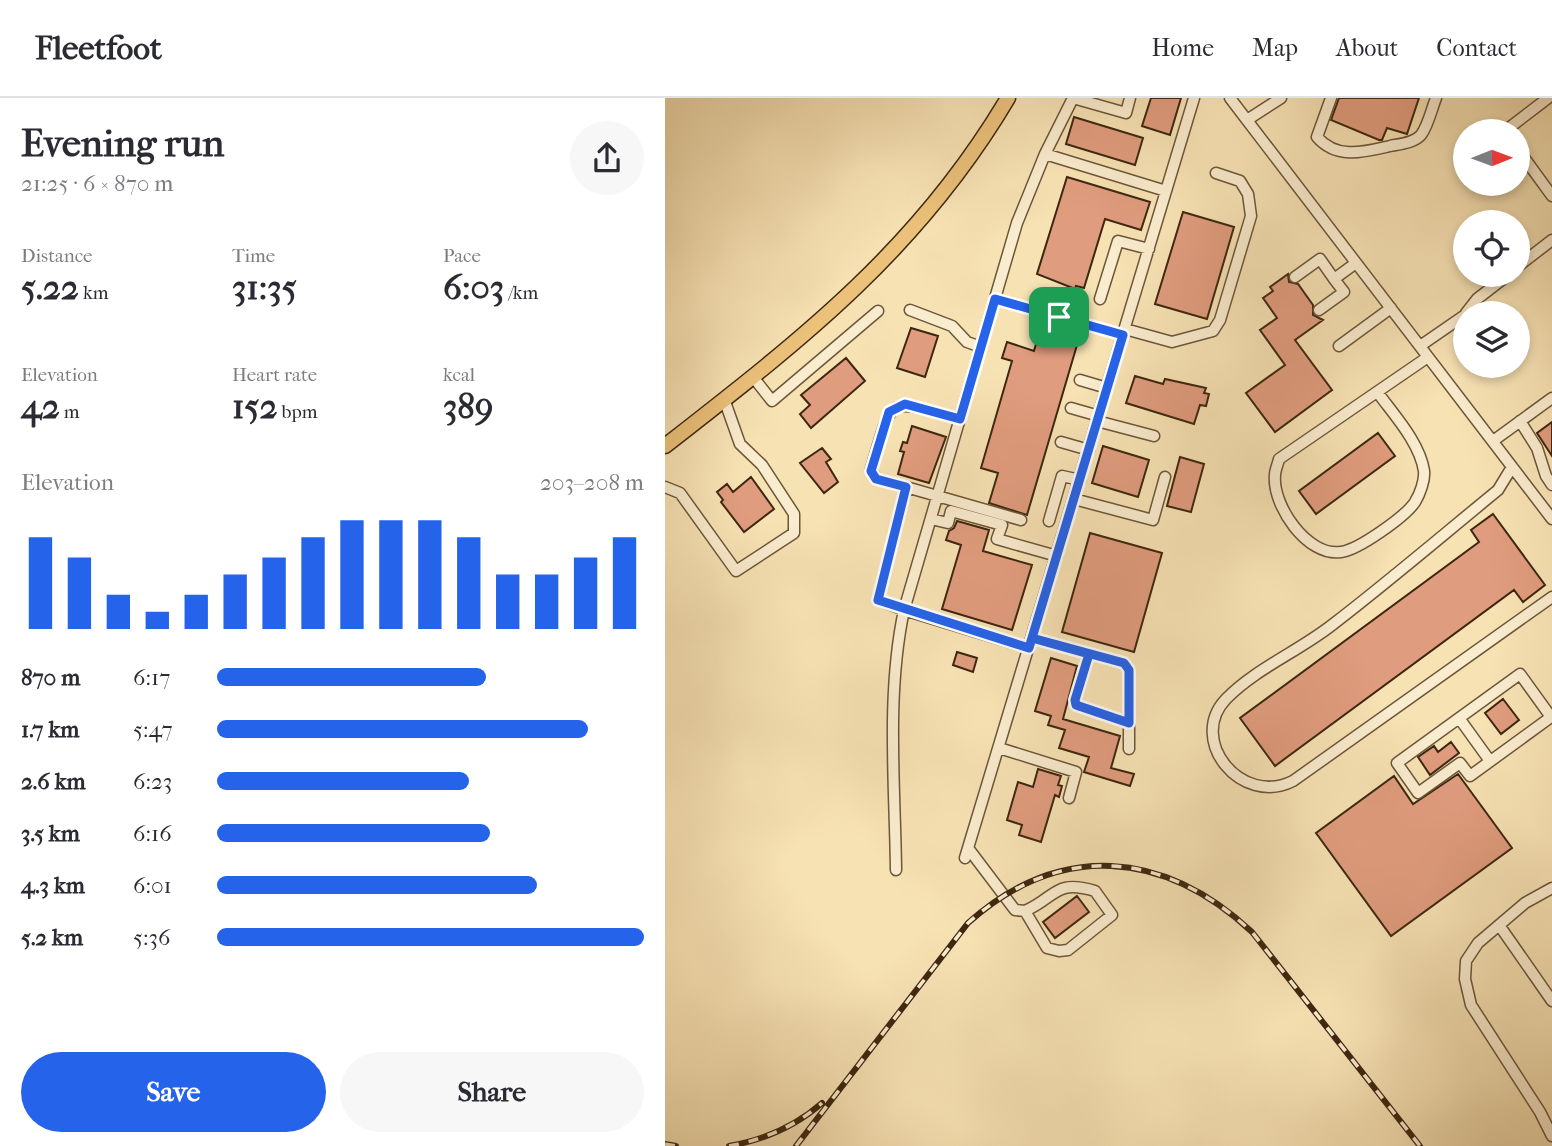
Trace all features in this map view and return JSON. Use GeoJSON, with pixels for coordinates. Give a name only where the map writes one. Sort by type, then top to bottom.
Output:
{"type":"FeatureCollection","features":[{"type":"Feature","properties":{"kind":"main road"},"geometry":{"type":"LineString","coordinates":[[665,446],[835,310],[902,242],[961,169],[1008,98]]}},
{"type":"Feature","properties":{"kind":"street"},"geometry":{"type":"LineString","coordinates":[[896,870],[893,713],[899,634],[1017,223],[1045,153],[1073,98],[1126,113],[1130,98]]}},
{"type":"Feature","properties":{"kind":"street"},"geometry":{"type":"LineString","coordinates":[[1025,911],[1047,948],[1059,951],[1068,950],[1112,915],[1095,891],[1074,886],[1056,890],[1025,911],[1015,910],[967,853],[1194,98]]}},
{"type":"Feature","properties":{"kind":"street"},"geometry":{"type":"LineString","coordinates":[[1230,98],[1552,519]]}},
{"type":"Feature","properties":{"kind":"street"},"geometry":{"type":"LineString","coordinates":[[1247,120],[1280,98]]}},
{"type":"Feature","properties":{"kind":"street"},"geometry":{"type":"LineString","coordinates":[[1331,98],[1317,137],[1324,145],[1337,151],[1355,154],[1409,142],[1421,134],[1436,98]]}},
{"type":"Feature","properties":{"kind":"street"},"geometry":{"type":"LineString","coordinates":[[1521,119],[1548,98]]}},
{"type":"Feature","properties":{"kind":"street"},"geometry":{"type":"LineString","coordinates":[[1045,153],[1166,191]]}},
{"type":"Feature","properties":{"kind":"street"},"geometry":{"type":"LineString","coordinates":[[1530,166],[1552,196]]}},
{"type":"Feature","properties":{"kind":"street"},"geometry":{"type":"LineString","coordinates":[[995,299],[1172,342],[1213,331],[1220,320],[1251,216],[1248,194],[1240,181],[1216,173]]}},
{"type":"Feature","properties":{"kind":"street"},"geometry":{"type":"LineString","coordinates":[[1530,257],[1552,240]]}},
{"type":"Feature","properties":{"kind":"street"},"geometry":{"type":"LineString","coordinates":[[1100,299],[1118,241],[1149,249]]}},
{"type":"Feature","properties":{"kind":"street"},"geometry":{"type":"LineString","coordinates":[[1295,277],[1319,259],[1344,292],[1319,310]]}},
{"type":"Feature","properties":{"kind":"street"},"geometry":{"type":"LineString","coordinates":[[1334,279],[1356,263]]}},
{"type":"Feature","properties":{"kind":"street"},"geometry":{"type":"LineString","coordinates":[[1475,301],[1492,287]]}},
{"type":"Feature","properties":{"kind":"street"},"geometry":{"type":"LineString","coordinates":[[1339,346],[1391,308]]}},
{"type":"Feature","properties":{"kind":"street"},"geometry":{"type":"LineString","coordinates":[[910,310],[952,326],[967,342],[981,347]]}},
{"type":"Feature","properties":{"kind":"street"},"geometry":{"type":"LineString","coordinates":[[753,377],[772,401],[877,311]]}},
{"type":"Feature","properties":{"kind":"street"},"geometry":{"type":"LineString","coordinates":[[1420,346],[1453,323]]}},
{"type":"Feature","properties":{"kind":"street"},"geometry":{"type":"LineString","coordinates":[[1378,393],[1418,454],[1424,472],[1415,503],[1352,549],[1338,553],[1314,547],[1283,512],[1274,476],[1279,459],[1428,357]]}},
{"type":"Feature","properties":{"kind":"street"},"geometry":{"type":"LineString","coordinates":[[1080,380],[1107,388]]}},
{"type":"Feature","properties":{"kind":"street"},"geometry":{"type":"LineString","coordinates":[[1493,441],[1552,398]]}},
{"type":"Feature","properties":{"kind":"street"},"geometry":{"type":"LineString","coordinates":[[665,486],[680,493],[736,571],[794,533],[794,514],[762,465],[740,444],[724,399]]}},
{"type":"Feature","properties":{"kind":"street"},"geometry":{"type":"LineString","coordinates":[[960,419],[905,404],[889,412],[871,471],[876,479],[938,494],[1021,520]]}},
{"type":"Feature","properties":{"kind":"street"},"geometry":{"type":"LineString","coordinates":[[1071,408],[1154,436]]}},
{"type":"Feature","properties":{"kind":"street"},"geometry":{"type":"LineString","coordinates":[[1520,421],[1537,448],[1546,476],[1552,485]]}},
{"type":"Feature","properties":{"kind":"street"},"geometry":{"type":"LineString","coordinates":[[1061,442],[1089,450]]}},
{"type":"Feature","properties":{"kind":"street"},"geometry":{"type":"LineString","coordinates":[[1512,467],[1498,490],[1330,627],[1228,697],[1215,713],[1213,730],[1217,748],[1226,767],[1243,782],[1259,788],[1280,788],[1552,597]]}},
{"type":"Feature","properties":{"kind":"street"},"geometry":{"type":"LineString","coordinates":[[1049,521],[1062,476],[1080,480]]}},
{"type":"Feature","properties":{"kind":"street"},"geometry":{"type":"LineString","coordinates":[[1074,499],[1153,520],[1165,477]]}},
{"type":"Feature","properties":{"kind":"street"},"geometry":{"type":"LineString","coordinates":[[906,487],[878,600],[904,610],[1030,643],[1124,663],[1129,670],[1129,749]]}},
{"type":"Feature","properties":{"kind":"street"},"geometry":{"type":"LineString","coordinates":[[931,519],[948,523],[951,511],[1002,525],[997,539],[1057,556]]}},
{"type":"Feature","properties":{"kind":"street"},"geometry":{"type":"LineString","coordinates":[[1089,654],[1075,700],[1076,705],[1129,723]]}},
{"type":"Feature","properties":{"kind":"street"},"geometry":{"type":"LineString","coordinates":[[1520,674],[1552,717],[1470,776],[1460,763],[1418,793],[1397,763],[1459,718],[1520,674]]}},
{"type":"Feature","properties":{"kind":"street"},"geometry":{"type":"LineString","coordinates":[[1459,718],[1490,761]]}},
{"type":"Feature","properties":{"kind":"street"},"geometry":{"type":"LineString","coordinates":[[999,748],[1076,772],[1069,798]]}},
{"type":"Feature","properties":{"kind":"street"},"geometry":{"type":"LineString","coordinates":[[1551,891],[1525,903],[1478,943],[1466,961],[1465,979],[1471,1005],[1549,1123],[1552,1136]]}},
{"type":"Feature","properties":{"kind":"street"},"geometry":{"type":"LineString","coordinates":[[1499,925],[1552,1001]]}},
{"type":"Feature","properties":{"kind":"building"},"geometry":{"type":"Polygon","coordinates":[[[1151,98],[1181,98],[1170,135],[1142,126],[1151,98]]]}},
{"type":"Feature","properties":{"kind":"building"},"geometry":{"type":"Polygon","coordinates":[[[1339,98],[1419,98],[1407,134],[1387,128],[1382,140],[1379,140],[1331,120],[1339,98]]]}},
{"type":"Feature","properties":{"kind":"building"},"geometry":{"type":"Polygon","coordinates":[[[1074,117],[1143,138],[1135,165],[1066,144],[1074,117]]]}},
{"type":"Feature","properties":{"kind":"building"},"geometry":{"type":"Polygon","coordinates":[[[1067,177],[1150,202],[1141,230],[1105,219],[1084,288],[1076,286],[1075,289],[1037,274],[1067,177]]]}},
{"type":"Feature","properties":{"kind":"building"},"geometry":{"type":"Polygon","coordinates":[[[1183,212],[1234,227],[1207,319],[1155,304],[1183,212]]]}},
{"type":"Feature","properties":{"kind":"building"},"geometry":{"type":"Polygon","coordinates":[[[1288,274],[1289,282],[1298,284],[1313,305],[1313,315],[1323,320],[1295,340],[1332,390],[1275,432],[1246,393],[1285,365],[1260,330],[1277,318],[1263,298],[1273,291],[1270,287],[1288,274]]]}},
{"type":"Feature","properties":{"kind":"building"},"geometry":{"type":"Polygon","coordinates":[[[911,328],[938,336],[925,377],[897,368],[911,328]]]}},
{"type":"Feature","properties":{"kind":"building"},"geometry":{"type":"Polygon","coordinates":[[[1039,333],[1077,345],[1027,515],[989,503],[998,473],[981,468],[1012,361],[1002,358],[1007,342],[1034,351],[1039,333]]]}},
{"type":"Feature","properties":{"kind":"building"},"geometry":{"type":"Polygon","coordinates":[[[846,358],[865,381],[811,428],[800,414],[810,405],[801,395],[846,358]]]}},
{"type":"Feature","properties":{"kind":"building"},"geometry":{"type":"Polygon","coordinates":[[[1135,376],[1163,384],[1165,379],[1206,388],[1204,393],[1209,394],[1206,406],[1200,405],[1194,424],[1126,403],[1135,376]]]}},
{"type":"Feature","properties":{"kind":"building"},"geometry":{"type":"Polygon","coordinates":[[[1552,422],[1552,456],[1537,433],[1552,422]]]}},
{"type":"Feature","properties":{"kind":"building"},"geometry":{"type":"Polygon","coordinates":[[[912,426],[946,437],[929,483],[898,474],[904,452],[900,451],[903,442],[907,443],[912,426]]]}},
{"type":"Feature","properties":{"kind":"building"},"geometry":{"type":"Polygon","coordinates":[[[1378,433],[1395,456],[1316,514],[1299,491],[1378,433]]]}},
{"type":"Feature","properties":{"kind":"building"},"geometry":{"type":"Polygon","coordinates":[[[1103,446],[1149,460],[1138,497],[1092,483],[1103,446]]]}},
{"type":"Feature","properties":{"kind":"building"},"geometry":{"type":"Polygon","coordinates":[[[822,448],[831,459],[826,462],[838,482],[824,493],[800,463],[822,448]]]}},
{"type":"Feature","properties":{"kind":"building"},"geometry":{"type":"Polygon","coordinates":[[[1180,457],[1204,464],[1191,512],[1167,506],[1180,457]]]}},
{"type":"Feature","properties":{"kind":"building"},"geometry":{"type":"Polygon","coordinates":[[[751,477],[774,509],[744,532],[721,502],[723,500],[717,492],[727,484],[733,492],[751,477]]]}},
{"type":"Feature","properties":{"kind":"building"},"geometry":{"type":"Polygon","coordinates":[[[1493,514],[1545,585],[1523,602],[1514,590],[1275,766],[1240,718],[1479,542],[1471,530],[1493,514]]]}},
{"type":"Feature","properties":{"kind":"building"},"geometry":{"type":"Polygon","coordinates":[[[957,521],[989,530],[983,551],[1032,565],[1012,630],[942,609],[961,545],[946,540],[957,521]]]}},
{"type":"Feature","properties":{"kind":"building"},"geometry":{"type":"Polygon","coordinates":[[[1090,533],[1162,553],[1134,652],[1062,632],[1090,533]]]}},
{"type":"Feature","properties":{"kind":"building"},"geometry":{"type":"Polygon","coordinates":[[[957,652],[977,658],[973,672],[953,665],[957,652]]]}},
{"type":"Feature","properties":{"kind":"building"},"geometry":{"type":"Polygon","coordinates":[[[1051,658],[1077,666],[1063,719],[1120,736],[1111,768],[1134,774],[1130,786],[1084,772],[1089,757],[1059,748],[1065,730],[1048,725],[1051,716],[1035,711],[1051,658]]]}},
{"type":"Feature","properties":{"kind":"building"},"geometry":{"type":"Polygon","coordinates":[[[1503,699],[1519,720],[1501,734],[1485,713],[1503,699]]]}},
{"type":"Feature","properties":{"kind":"building"},"geometry":{"type":"Polygon","coordinates":[[[1451,742],[1459,753],[1430,775],[1418,757],[1434,746],[1438,752],[1451,742]]]}},
{"type":"Feature","properties":{"kind":"building"},"geometry":{"type":"Polygon","coordinates":[[[1038,769],[1061,776],[1058,785],[1062,786],[1059,797],[1055,795],[1041,842],[1019,835],[1022,825],[1007,820],[1018,782],[1033,787],[1038,769]]]}},
{"type":"Feature","properties":{"kind":"building"},"geometry":{"type":"Polygon","coordinates":[[[1458,774],[1512,848],[1391,936],[1316,833],[1394,776],[1413,804],[1458,774]]]}},
{"type":"Feature","properties":{"kind":"building"},"geometry":{"type":"Polygon","coordinates":[[[1077,896],[1089,912],[1055,938],[1043,922],[1077,896]]]}},
{"type":"Feature","properties":{"kind":"railway"},"geometry":{"type":"LineString","coordinates":[[796,1146],[968,923],[1003,896],[1039,878],[1075,868],[1112,866],[1148,871],[1183,884],[1218,905],[1252,932],[1420,1146]]}},
{"type":"Feature","properties":{"kind":"railway"},"geometry":{"type":"LineString","coordinates":[[729,1146],[778,1131],[801,1119],[822,1103]]}},
{"type":"Feature","properties":{"kind":"railway"},"geometry":{"type":"LineString","coordinates":[[665,1144],[676,1146]]}},
{"type":"Feature","properties":{"kind":"route"},"geometry":{"type":"LineString","coordinates":[[1059,317],[995,299],[960,419],[905,404],[895,407],[887,415],[871,471],[876,479],[906,487],[878,600],[880,603],[1029,648],[1032,638],[1124,663],[1129,670],[1129,723],[1076,705],[1075,700],[1089,654],[1032,638],[1123,335],[1059,317]]}}]}
